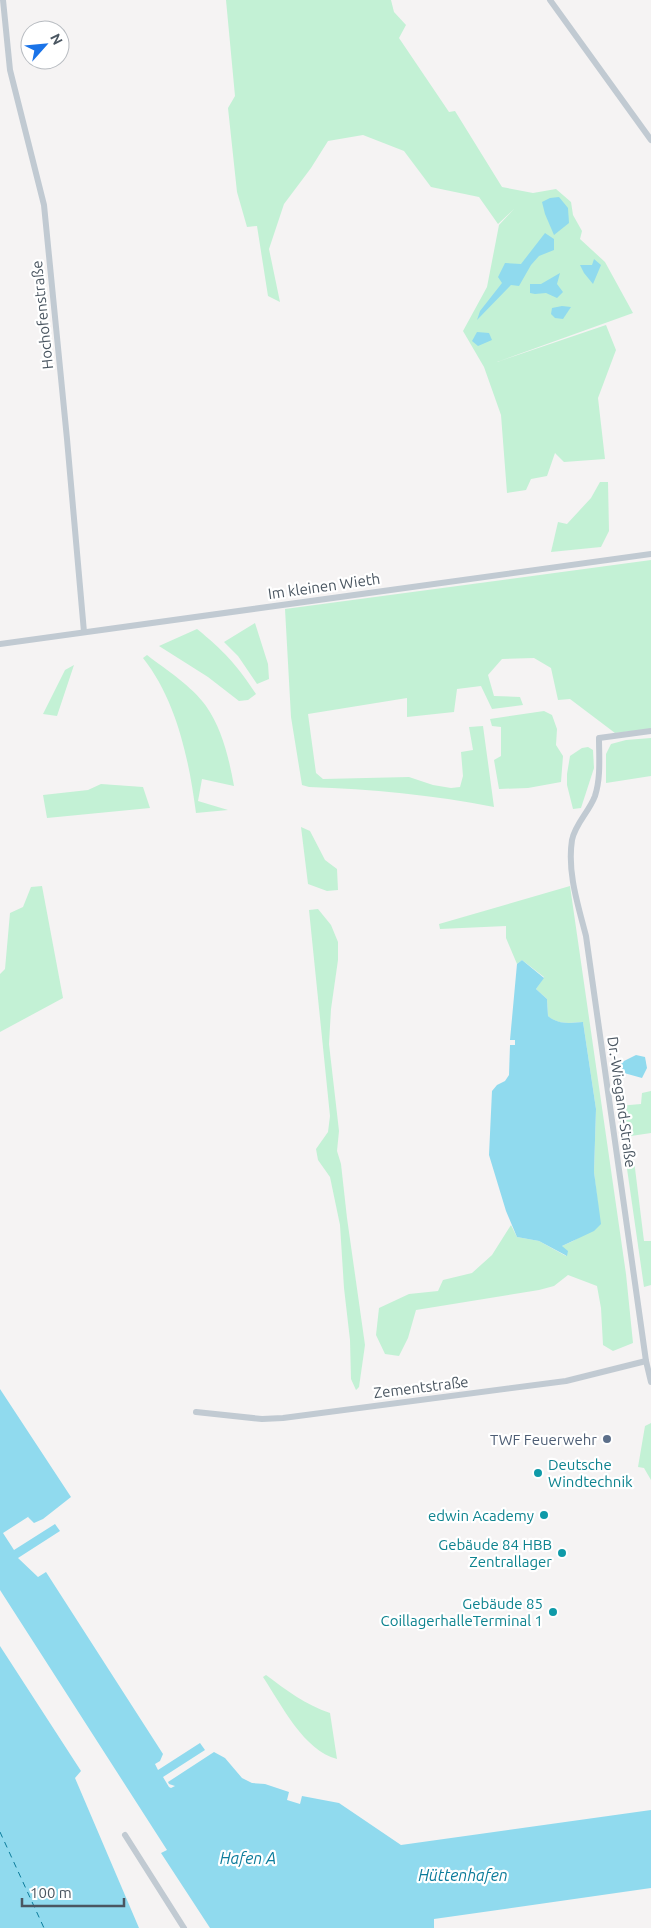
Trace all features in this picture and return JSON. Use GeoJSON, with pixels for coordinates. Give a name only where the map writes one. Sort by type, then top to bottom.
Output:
{"type":"FeatureCollection","features":[{"type":"Feature","properties":{"kind":"street","name":"Hochofenstraße"},"geometry":{"type":"LineString","coordinates":[[3,0],[10,70],[44,205],[84,632]]}},
{"type":"Feature","properties":{"kind":"street"},"geometry":{"type":"LineString","coordinates":[[550,0],[651,140]]}},
{"type":"Feature","properties":{"kind":"street","name":"Im kleinen Wieth"},"geometry":{"type":"LineString","coordinates":[[0,644],[651,554]]}},
{"type":"Feature","properties":{"kind":"street","name":"Dr.-Wiegand-Straße"},"geometry":{"type":"LineString","coordinates":[[651,731],[599,738],[599,774],[595,796],[577,826],[572,840],[572,878],[586,936],[646,1361],[651,1382]]}},
{"type":"Feature","properties":{"kind":"street","name":"Zementstraße"},"geometry":{"type":"LineString","coordinates":[[196,1412],[262,1419],[283,1418],[558,1382],[646,1361]]}},
{"type":"Feature","properties":{"kind":"street"},"geometry":{"type":"LineString","coordinates":[[125,1835],[184,1928]]}},
{"type":"Feature","properties":{"kind":"green space"},"geometry":{"type":"Polygon","coordinates":[[[226,0],[391,0],[394,12],[406,25],[399,38],[449,112],[455,111],[502,187],[533,193],[556,189],[571,202],[573,215],[582,231],[580,239],[605,262],[633,313],[497,362],[606,325],[616,350],[598,398],[605,459],[564,462],[555,453],[547,476],[531,479],[526,490],[507,493],[501,415],[484,367],[463,331],[487,287],[499,225],[514,209],[498,224],[479,197],[431,187],[404,151],[363,135],[328,141],[311,168],[284,204],[269,249],[280,302],[268,296],[257,226],[247,227],[237,192],[228,108],[235,96],[226,0]]]}},
{"type":"Feature","properties":{"kind":"green space"},"geometry":{"type":"Polygon","coordinates":[[[600,482],[608,482],[609,531],[601,547],[551,552],[558,522],[567,524],[591,498],[600,482]]]}},
{"type":"Feature","properties":{"kind":"green space"},"geometry":{"type":"Polygon","coordinates":[[[651,560],[651,729],[615,733],[570,699],[558,700],[551,668],[534,658],[502,659],[488,675],[494,696],[520,697],[523,705],[492,709],[481,686],[457,689],[454,712],[407,717],[407,698],[308,714],[316,773],[323,779],[409,777],[433,785],[451,788],[460,787],[463,776],[461,752],[473,750],[469,727],[483,726],[494,807],[402,793],[302,785],[291,717],[285,609],[651,560]]]}},
{"type":"Feature","properties":{"kind":"green space"},"geometry":{"type":"Polygon","coordinates":[[[255,623],[268,664],[269,679],[257,684],[238,656],[224,642],[255,623]]]}},
{"type":"Feature","properties":{"kind":"green space"},"geometry":{"type":"Polygon","coordinates":[[[197,629],[229,658],[256,694],[248,700],[239,701],[208,677],[159,646],[197,629]]]}},
{"type":"Feature","properties":{"kind":"green space"},"geometry":{"type":"Polygon","coordinates":[[[147,655],[178,678],[200,699],[212,715],[224,744],[234,786],[202,779],[198,801],[228,810],[196,813],[190,772],[180,732],[165,693],[143,658],[147,655]]]}},
{"type":"Feature","properties":{"kind":"green space"},"geometry":{"type":"Polygon","coordinates":[[[74,665],[57,716],[43,714],[65,670],[74,665]]]}},
{"type":"Feature","properties":{"kind":"green space"},"geometry":{"type":"Polygon","coordinates":[[[544,711],[552,715],[557,729],[556,745],[563,756],[561,782],[528,788],[499,789],[494,760],[501,756],[501,727],[492,726],[490,719],[544,711]]]}},
{"type":"Feature","properties":{"kind":"green space"},"geometry":{"type":"Polygon","coordinates":[[[651,738],[651,776],[606,783],[606,754],[611,744],[626,740],[651,738]]]}},
{"type":"Feature","properties":{"kind":"green space"},"geometry":{"type":"Polygon","coordinates":[[[588,747],[593,750],[594,768],[581,808],[573,809],[567,785],[570,756],[582,748],[588,747]]]}},
{"type":"Feature","properties":{"kind":"green space"},"geometry":{"type":"Polygon","coordinates":[[[101,784],[143,787],[150,808],[47,818],[43,795],[88,790],[101,784]]]}},
{"type":"Feature","properties":{"kind":"green space"},"geometry":{"type":"Polygon","coordinates":[[[301,827],[310,831],[325,860],[337,869],[338,890],[327,891],[308,884],[301,827]]]}},
{"type":"Feature","properties":{"kind":"green space"},"geometry":{"type":"Polygon","coordinates":[[[42,886],[63,998],[0,1032],[0,974],[5,969],[10,913],[23,907],[31,887],[42,886]]]}},
{"type":"Feature","properties":{"kind":"green space"},"geometry":{"type":"Polygon","coordinates":[[[570,886],[626,1274],[633,1343],[613,1351],[603,1345],[601,1308],[597,1286],[568,1275],[554,1286],[539,1290],[416,1310],[408,1338],[399,1356],[385,1354],[376,1335],[379,1308],[409,1294],[438,1291],[443,1280],[472,1273],[492,1255],[511,1225],[517,1237],[539,1241],[566,1256],[562,1246],[600,1224],[594,1172],[596,1109],[583,1022],[560,1022],[548,1016],[547,999],[536,989],[544,977],[522,960],[517,964],[506,938],[506,926],[440,929],[439,924],[570,886]]]}},
{"type":"Feature","properties":{"kind":"green space"},"geometry":{"type":"Polygon","coordinates":[[[318,909],[331,925],[338,942],[338,960],[331,1009],[329,1044],[339,1131],[337,1151],[341,1164],[365,1345],[359,1387],[356,1390],[351,1379],[350,1340],[340,1225],[330,1177],[318,1160],[316,1149],[328,1132],[330,1116],[309,910],[318,909]]]}},
{"type":"Feature","properties":{"kind":"green space"},"geometry":{"type":"Polygon","coordinates":[[[651,1091],[651,1133],[631,1136],[644,1241],[651,1241],[651,1285],[644,1287],[618,1106],[641,1104],[642,1093],[651,1091]]]}},
{"type":"Feature","properties":{"kind":"green space"},"geometry":{"type":"Polygon","coordinates":[[[651,1423],[651,1480],[644,1468],[638,1467],[645,1426],[651,1423]]]}},
{"type":"Feature","properties":{"kind":"green space"},"geometry":{"type":"Polygon","coordinates":[[[266,1675],[304,1701],[330,1713],[337,1759],[314,1747],[304,1737],[263,1677],[266,1675]]]}},
{"type":"Feature","properties":{"kind":"water"},"geometry":{"type":"Polygon","coordinates":[[[559,197],[568,208],[569,223],[554,235],[542,202],[550,198],[559,197]]]}},
{"type":"Feature","properties":{"kind":"water"},"geometry":{"type":"Polygon","coordinates":[[[545,233],[554,239],[554,250],[539,256],[531,265],[519,286],[511,285],[477,320],[480,311],[502,283],[498,277],[505,263],[521,264],[545,233]]]}},
{"type":"Feature","properties":{"kind":"water"},"geometry":{"type":"Polygon","coordinates":[[[594,259],[601,265],[593,284],[580,265],[592,265],[594,259]]]}},
{"type":"Feature","properties":{"kind":"water"},"geometry":{"type":"Polygon","coordinates":[[[560,273],[557,284],[563,292],[557,298],[546,293],[530,293],[530,284],[541,284],[560,273]]]}},
{"type":"Feature","properties":{"kind":"water"},"geometry":{"type":"Polygon","coordinates":[[[571,307],[563,319],[555,318],[551,314],[552,308],[571,307]]]}},
{"type":"Feature","properties":{"kind":"water"},"geometry":{"type":"Polygon","coordinates":[[[477,332],[489,333],[492,340],[478,346],[472,341],[477,332]]]}},
{"type":"Feature","properties":{"kind":"water"},"geometry":{"type":"Polygon","coordinates":[[[522,960],[544,978],[536,989],[547,999],[548,1016],[560,1022],[583,1022],[596,1109],[594,1172],[601,1224],[594,1231],[562,1246],[568,1251],[567,1256],[539,1241],[517,1237],[506,1211],[489,1155],[492,1091],[497,1085],[505,1081],[509,1075],[510,1045],[515,1045],[515,1040],[510,1040],[517,964],[522,960]]]}},
{"type":"Feature","properties":{"kind":"water"},"geometry":{"type":"Polygon","coordinates":[[[636,1055],[645,1057],[647,1068],[642,1078],[624,1073],[619,1065],[636,1055]]]}},
{"type":"Feature","properties":{"kind":"water"},"geometry":{"type":"Polygon","coordinates":[[[0,1389],[71,1497],[43,1519],[34,1523],[28,1517],[31,1515],[3,1533],[14,1550],[55,1524],[60,1531],[18,1558],[38,1577],[46,1572],[163,1754],[160,1761],[155,1764],[158,1770],[200,1743],[205,1750],[163,1777],[169,1787],[175,1786],[168,1782],[214,1752],[225,1758],[242,1778],[252,1783],[265,1784],[289,1792],[287,1800],[300,1804],[302,1796],[339,1803],[401,1845],[651,1810],[651,1888],[434,1919],[434,1928],[210,1928],[161,1853],[167,1850],[0,1590],[0,1389]]]}},
{"type":"Feature","properties":{"kind":"water"},"geometry":{"type":"Polygon","coordinates":[[[0,1646],[81,1771],[75,1778],[139,1928],[0,1928],[0,1646]]]}},
{"type":"Feature","properties":{"kind":"ferry route"},"geometry":{"type":"LineString","coordinates":[[0,1832],[44,1928]]}},
{"type":"Feature","properties":{"kind":"place","name":"TWF Feuerwehr"},"geometry":{"type":"Point","coordinates":[607,1439]}},
{"type":"Feature","properties":{"kind":"place","name":"Deutsche Windtechnik"},"geometry":{"type":"Point","coordinates":[538,1473]}},
{"type":"Feature","properties":{"kind":"place","name":"edwin Academy"},"geometry":{"type":"Point","coordinates":[544,1515]}},
{"type":"Feature","properties":{"kind":"place","name":"Gebäude 84 HBB Zentrallager"},"geometry":{"type":"Point","coordinates":[562,1553]}},
{"type":"Feature","properties":{"kind":"place","name":"Gebäude 85 CoillagerhalleTerminal 1"},"geometry":{"type":"Point","coordinates":[553,1612]}},
{"type":"Feature","properties":{"kind":"water label","name":"Hafen A"},"geometry":{"type":"Point","coordinates":[248,1858]}},
{"type":"Feature","properties":{"kind":"water label","name":"Hüttenhafen"},"geometry":{"type":"Point","coordinates":[463,1875]}}]}
